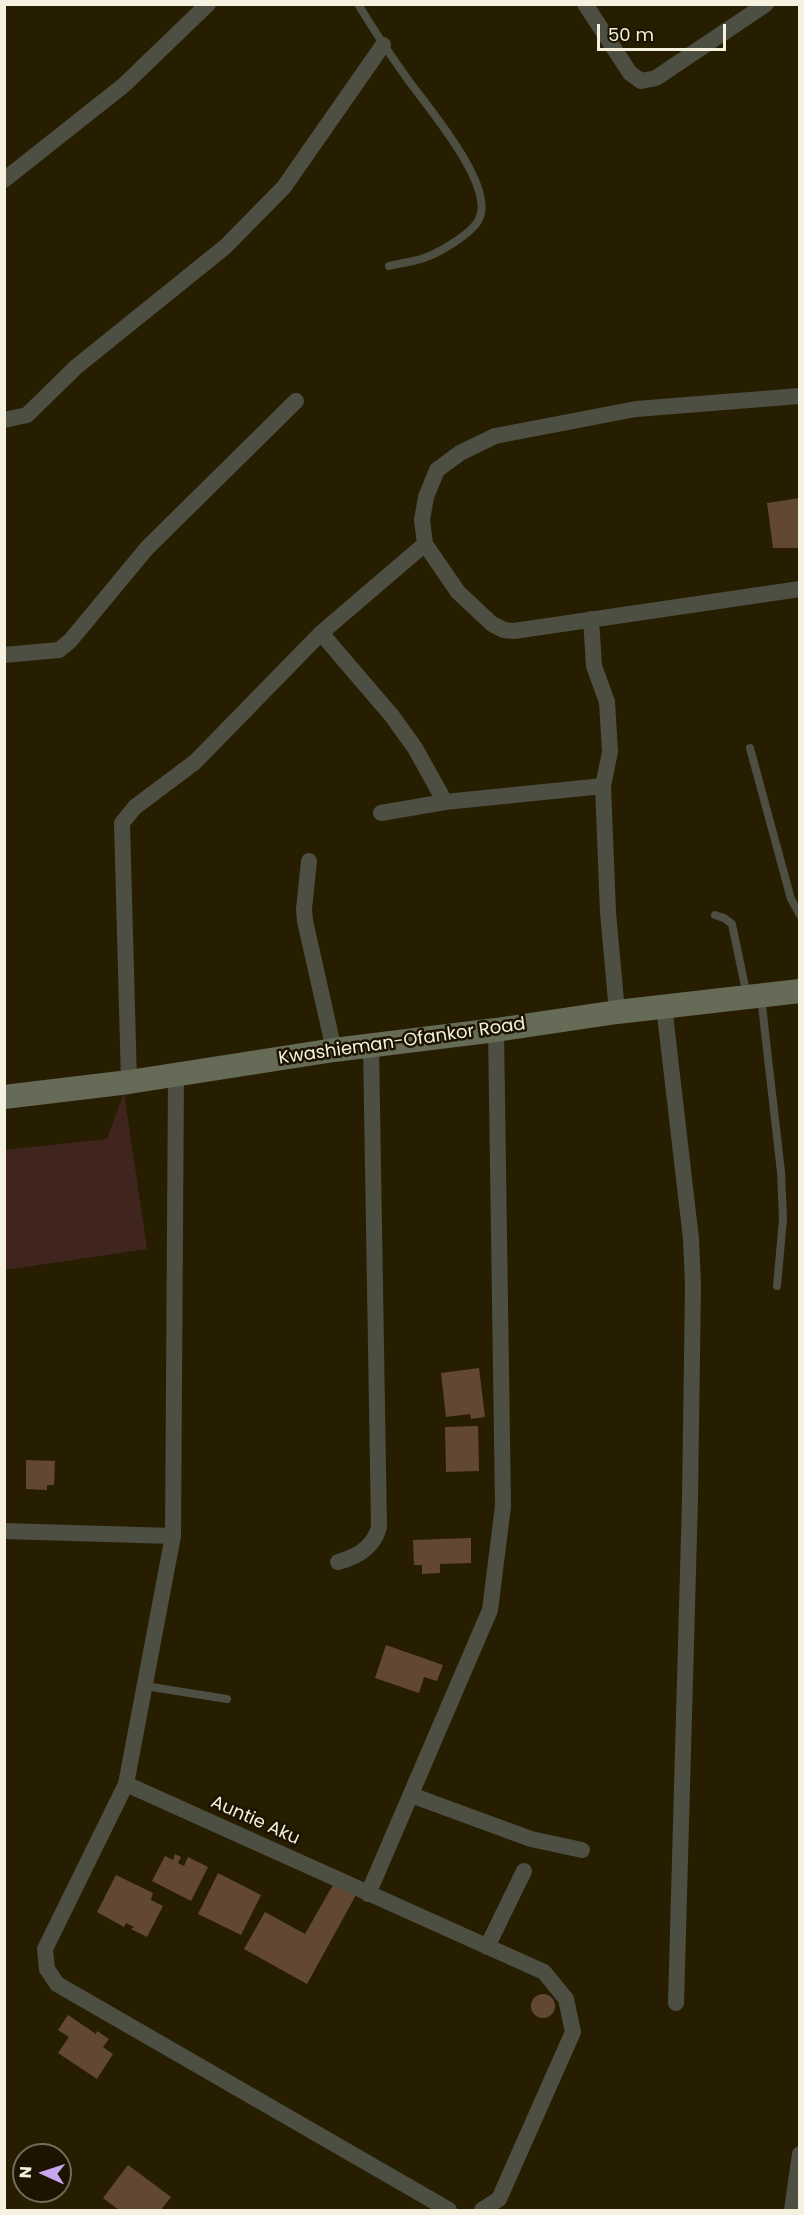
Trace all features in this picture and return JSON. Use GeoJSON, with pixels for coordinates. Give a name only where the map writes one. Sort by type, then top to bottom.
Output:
{"type":"FeatureCollection","features":[{"type":"Feature","properties":{"kind":"main road","name":"Kwashieman-Ofankor Road"},"geometry":{"type":"LineString","coordinates":[[4,1097],[129,1082],[334,1050],[496,1030],[616,1012],[800,991]]}},
{"type":"Feature","properties":{"kind":"street"},"geometry":{"type":"LineString","coordinates":[[4,180],[124,86],[208,4]]}},
{"type":"Feature","properties":{"kind":"street"},"geometry":{"type":"LineString","coordinates":[[585,4],[630,74],[641,81],[656,78],[766,4]]}},
{"type":"Feature","properties":{"kind":"street"},"geometry":{"type":"LineString","coordinates":[[4,420],[27,416],[76,367],[225,248],[284,187],[383,45]]}},
{"type":"Feature","properties":{"kind":"street"},"geometry":{"type":"LineString","coordinates":[[800,396],[636,409],[495,436],[460,453],[437,470],[426,497],[422,520],[425,544],[458,592],[492,624],[514,630],[800,589]]}},
{"type":"Feature","properties":{"kind":"street"},"geometry":{"type":"LineString","coordinates":[[4,655],[59,650],[70,641],[147,548],[296,401]]}},
{"type":"Feature","properties":{"kind":"street"},"geometry":{"type":"LineString","coordinates":[[129,1082],[122,823],[135,807],[195,762],[321,633],[425,544]]}},
{"type":"Feature","properties":{"kind":"street"},"geometry":{"type":"LineString","coordinates":[[591,619],[594,666],[607,702],[610,752],[603,786],[608,912],[616,1012]]}},
{"type":"Feature","properties":{"kind":"street"},"geometry":{"type":"LineString","coordinates":[[321,633],[392,716],[415,748],[445,802]]}},
{"type":"Feature","properties":{"kind":"street"},"geometry":{"type":"LineString","coordinates":[[381,813],[445,802],[603,786]]}},
{"type":"Feature","properties":{"kind":"street"},"geometry":{"type":"LineString","coordinates":[[309,861],[305,921],[334,1050]]}},
{"type":"Feature","properties":{"kind":"street"},"geometry":{"type":"LineString","coordinates":[[664,1006],[691,1239],[693,1284],[676,2003]]}},
{"type":"Feature","properties":{"kind":"street"},"geometry":{"type":"LineString","coordinates":[[368,1894],[490,1610],[503,1506],[496,1030]]}},
{"type":"Feature","properties":{"kind":"street"},"geometry":{"type":"LineString","coordinates":[[338,1562],[354,1558],[376,1540],[379,1527],[371,1046]]}},
{"type":"Feature","properties":{"kind":"street"},"geometry":{"type":"LineString","coordinates":[[176,1074],[173,1536],[126,1784],[45,1949],[47,1969],[57,1984],[449,2211]]}},
{"type":"Feature","properties":{"kind":"street"},"geometry":{"type":"LineString","coordinates":[[4,1531],[173,1536]]}},
{"type":"Feature","properties":{"kind":"street","name":"Auntie Aku"},"geometry":{"type":"LineString","coordinates":[[126,1784],[544,1972],[566,1999],[573,2032],[499,2199],[482,2211]]}},
{"type":"Feature","properties":{"kind":"street"},"geometry":{"type":"LineString","coordinates":[[411,1795],[531,1839],[582,1850]]}},
{"type":"Feature","properties":{"kind":"street"},"geometry":{"type":"LineString","coordinates":[[487,1947],[524,1870]]}},
{"type":"Feature","properties":{"kind":"street"},"geometry":{"type":"LineString","coordinates":[[792,2211],[800,2154]]}},
{"type":"Feature","properties":{"kind":"lane"},"geometry":{"type":"LineString","coordinates":[[358,4],[383,45],[461,152],[476,184],[481,214],[472,228],[449,245],[425,258],[388,266]]}},
{"type":"Feature","properties":{"kind":"lane"},"geometry":{"type":"LineString","coordinates":[[750,748],[791,899],[800,915]]}},
{"type":"Feature","properties":{"kind":"lane"},"geometry":{"type":"LineString","coordinates":[[715,915],[732,924],[754,996],[781,1172],[783,1219],[777,1286]]}},
{"type":"Feature","properties":{"kind":"lane"},"geometry":{"type":"LineString","coordinates":[[145,1686],[227,1700]]}},
{"type":"Feature","properties":{"kind":"shaded area"},"geometry":{"type":"Polygon","coordinates":[[[124,1092],[147,1249],[5,1270],[4,1150],[107,1139],[124,1092]]]}},
{"type":"Feature","properties":{"kind":"building"},"geometry":{"type":"Polygon","coordinates":[[[800,498],[800,548],[773,548],[767,503],[800,498]]]}},
{"type":"Feature","properties":{"kind":"building"},"geometry":{"type":"Polygon","coordinates":[[[479,1368],[485,1417],[471,1419],[470,1414],[446,1417],[441,1373],[479,1368]]]}},
{"type":"Feature","properties":{"kind":"building"},"geometry":{"type":"Polygon","coordinates":[[[478,1426],[479,1471],[446,1472],[445,1427],[478,1426]]]}},
{"type":"Feature","properties":{"kind":"building"},"geometry":{"type":"Polygon","coordinates":[[[26,1460],[55,1461],[54,1485],[47,1485],[47,1490],[26,1489],[26,1460]]]}},
{"type":"Feature","properties":{"kind":"building"},"geometry":{"type":"Polygon","coordinates":[[[471,1538],[471,1563],[440,1564],[440,1573],[422,1574],[422,1565],[414,1565],[413,1540],[471,1538]]]}},
{"type":"Feature","properties":{"kind":"building"},"geometry":{"type":"Polygon","coordinates":[[[386,1645],[443,1665],[437,1681],[424,1677],[419,1693],[375,1678],[386,1645]]]}},
{"type":"Feature","properties":{"kind":"building"},"geometry":{"type":"Polygon","coordinates":[[[175,1854],[181,1857],[178,1863],[184,1866],[188,1857],[208,1867],[191,1901],[152,1881],[165,1856],[173,1860],[175,1854]]]}},
{"type":"Feature","properties":{"kind":"building"},"geometry":{"type":"Polygon","coordinates":[[[218,1873],[261,1895],[241,1935],[198,1914],[218,1873]]]}},
{"type":"Feature","properties":{"kind":"building"},"geometry":{"type":"Polygon","coordinates":[[[116,1875],[153,1893],[151,1900],[163,1906],[147,1937],[131,1929],[134,1927],[126,1923],[124,1927],[97,1912],[116,1875]]]}},
{"type":"Feature","properties":{"kind":"building"},"geometry":{"type":"Polygon","coordinates":[[[334,1883],[356,1895],[307,1984],[244,1949],[265,1912],[305,1934],[334,1883]]]}},
{"type":"Feature","properties":{"kind":"building"},"geometry":{"type":"Polygon","coordinates":[[[543,1994],[552,1997],[555,2006],[552,2015],[543,2018],[534,2015],[531,2006],[534,1997],[543,1994]]]}},
{"type":"Feature","properties":{"kind":"building"},"geometry":{"type":"Polygon","coordinates":[[[68,2015],[96,2034],[97,2031],[109,2039],[103,2047],[113,2054],[97,2079],[58,2053],[69,2037],[58,2030],[68,2015]]]}},
{"type":"Feature","properties":{"kind":"building"},"geometry":{"type":"Polygon","coordinates":[[[128,2165],[171,2197],[161,2210],[119,2210],[103,2198],[128,2165]]]}}]}
